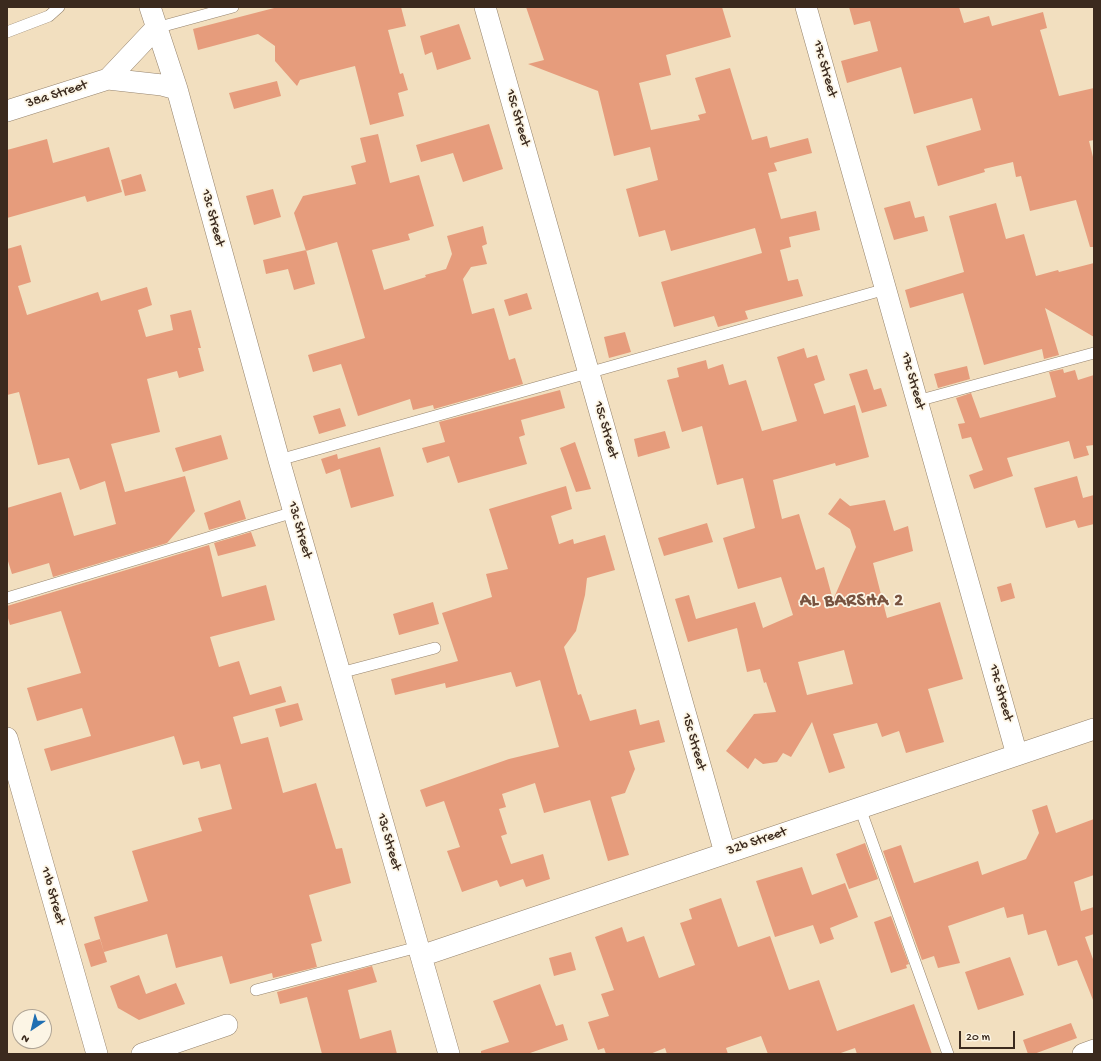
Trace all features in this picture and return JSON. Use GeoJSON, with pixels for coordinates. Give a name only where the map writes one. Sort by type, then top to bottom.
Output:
{"type":"FeatureCollection","features":[{"type":"Feature","properties":{"kind":"street","name":"13c Street"},"geometry":{"type":"LineString","coordinates":[[150,7],[177,89],[279,460],[449,1054]]}},
{"type":"Feature","properties":{"kind":"street","name":"15c Street"},"geometry":{"type":"LineString","coordinates":[[485,7],[724,854]]}},
{"type":"Feature","properties":{"kind":"street","name":"17c Street"},"geometry":{"type":"LineString","coordinates":[[806,7],[1017,755]]}},
{"type":"Feature","properties":{"kind":"street","name":"38a Street"},"geometry":{"type":"LineString","coordinates":[[108,79],[156,28]]}},
{"type":"Feature","properties":{"kind":"street","name":"38a Street"},"geometry":{"type":"LineString","coordinates":[[7,111],[108,79],[162,85],[177,89]]}},
{"type":"Feature","properties":{"kind":"street","name":"32b Street"},"geometry":{"type":"LineString","coordinates":[[420,951],[724,854],[1094,730]]}},
{"type":"Feature","properties":{"kind":"street","name":"11b Street"},"geometry":{"type":"LineString","coordinates":[[7,738],[10,762],[97,1054]]}},
{"type":"Feature","properties":{"kind":"street"},"geometry":{"type":"LineString","coordinates":[[142,1054],[227,1025]]}},
{"type":"Feature","properties":{"kind":"street"},"geometry":{"type":"LineString","coordinates":[[1083,1054],[1094,1050]]}},
{"type":"Feature","properties":{"kind":"lane"},"geometry":{"type":"LineString","coordinates":[[7,32],[49,16],[59,7]]}},
{"type":"Feature","properties":{"kind":"lane"},"geometry":{"type":"LineString","coordinates":[[156,28],[233,7]]}},
{"type":"Feature","properties":{"kind":"lane"},"geometry":{"type":"LineString","coordinates":[[279,460],[589,374],[886,289]]}},
{"type":"Feature","properties":{"kind":"lane"},"geometry":{"type":"LineString","coordinates":[[917,401],[1094,353]]}},
{"type":"Feature","properties":{"kind":"lane"},"geometry":{"type":"LineString","coordinates":[[7,598],[294,512]]}},
{"type":"Feature","properties":{"kind":"lane"},"geometry":{"type":"LineString","coordinates":[[340,673],[435,648]]}},
{"type":"Feature","properties":{"kind":"lane"},"geometry":{"type":"LineString","coordinates":[[860,808],[948,1054]]}},
{"type":"Feature","properties":{"kind":"lane"},"geometry":{"type":"LineString","coordinates":[[256,990],[420,951]]}},
{"type":"Feature","properties":{"kind":"building"},"geometry":{"type":"Polygon","coordinates":[[[278,7],[401,7],[406,26],[388,30],[400,74],[403,73],[408,90],[398,93],[404,116],[370,125],[355,66],[300,80],[297,86],[275,61],[275,46],[258,34],[198,50],[193,29],[278,7]]]}},
{"type":"Feature","properties":{"kind":"building"},"geometry":{"type":"Polygon","coordinates":[[[526,7],[722,7],[731,37],[666,55],[671,75],[639,83],[651,130],[700,120],[698,115],[706,113],[695,78],[730,68],[752,140],[767,136],[770,148],[808,138],[812,153],[774,163],[777,171],[768,173],[781,219],[816,211],[820,230],[789,237],[791,247],[780,250],[788,281],[798,279],[803,296],[745,311],[748,319],[718,327],[714,316],[674,327],[661,282],[762,253],[755,228],[671,251],[665,230],[639,237],[626,189],[658,180],[650,147],[614,156],[598,91],[528,64],[544,60],[526,7]]]}},
{"type":"Feature","properties":{"kind":"building"},"geometry":{"type":"Polygon","coordinates":[[[849,7],[959,7],[964,23],[989,16],[992,26],[1043,12],[1047,28],[1040,30],[1059,96],[1094,88],[1094,140],[1089,141],[1094,161],[1094,247],[1090,247],[1076,200],[1030,211],[1021,176],[1016,177],[1013,162],[984,169],[985,172],[938,186],[926,146],[981,130],[972,98],[914,114],[901,67],[847,83],[841,61],[878,51],[870,21],[854,25],[849,7]]]}},
{"type":"Feature","properties":{"kind":"building"},"geometry":{"type":"Polygon","coordinates":[[[459,24],[471,59],[437,70],[432,52],[425,55],[420,36],[459,24]]]}},
{"type":"Feature","properties":{"kind":"building"},"geometry":{"type":"Polygon","coordinates":[[[277,81],[281,96],[234,109],[229,93],[277,81]]]}},
{"type":"Feature","properties":{"kind":"building"},"geometry":{"type":"Polygon","coordinates":[[[489,124],[503,169],[463,182],[453,153],[421,162],[416,145],[489,124]]]}},
{"type":"Feature","properties":{"kind":"building"},"geometry":{"type":"Polygon","coordinates":[[[378,134],[390,183],[419,175],[434,226],[408,234],[410,240],[372,250],[384,290],[446,269],[452,254],[447,236],[483,226],[487,244],[482,246],[487,264],[471,267],[463,279],[472,314],[494,308],[509,360],[515,358],[523,384],[434,409],[433,405],[413,410],[410,399],[358,416],[341,364],[313,372],[308,355],[365,338],[337,242],[306,251],[294,213],[303,196],[356,184],[351,166],[366,162],[360,138],[378,134]]]}},
{"type":"Feature","properties":{"kind":"building"},"geometry":{"type":"Polygon","coordinates":[[[47,139],[53,163],[109,147],[122,192],[87,202],[85,196],[7,218],[7,150],[47,139]]]}},
{"type":"Feature","properties":{"kind":"building"},"geometry":{"type":"Polygon","coordinates":[[[141,174],[146,191],[125,196],[121,180],[141,174]]]}},
{"type":"Feature","properties":{"kind":"building"},"geometry":{"type":"Polygon","coordinates":[[[273,189],[281,217],[254,225],[246,196],[273,189]]]}},
{"type":"Feature","properties":{"kind":"building"},"geometry":{"type":"Polygon","coordinates":[[[910,201],[915,218],[924,216],[928,231],[894,240],[884,208],[910,201]]]}},
{"type":"Feature","properties":{"kind":"building"},"geometry":{"type":"Polygon","coordinates":[[[996,203],[1006,239],[1024,234],[1036,276],[1094,263],[1094,337],[1045,308],[1059,355],[1044,359],[1042,349],[984,365],[963,293],[910,308],[905,290],[964,272],[949,216],[996,203]]]}},
{"type":"Feature","properties":{"kind":"building"},"geometry":{"type":"Polygon","coordinates":[[[21,245],[31,282],[18,286],[27,315],[98,292],[101,301],[147,287],[152,305],[138,310],[146,337],[173,330],[170,315],[191,310],[201,348],[198,348],[204,371],[179,378],[177,371],[147,379],[160,432],[111,444],[125,492],[185,476],[195,511],[167,543],[53,577],[49,563],[12,574],[7,558],[7,508],[61,492],[74,536],[116,524],[105,481],[80,490],[69,458],[38,465],[19,392],[7,395],[7,249],[21,245]]]}},
{"type":"Feature","properties":{"kind":"building"},"geometry":{"type":"Polygon","coordinates":[[[306,250],[315,284],[294,290],[288,269],[266,274],[263,260],[306,250]]]}},
{"type":"Feature","properties":{"kind":"building"},"geometry":{"type":"Polygon","coordinates":[[[527,293],[532,309],[509,316],[504,300],[527,293]]]}},
{"type":"Feature","properties":{"kind":"building"},"geometry":{"type":"Polygon","coordinates":[[[625,332],[631,352],[609,358],[604,337],[625,332]]]}},
{"type":"Feature","properties":{"kind":"building"},"geometry":{"type":"Polygon","coordinates":[[[804,348],[807,358],[817,355],[825,380],[814,384],[824,414],[855,405],[869,457],[836,466],[835,463],[773,480],[782,519],[799,514],[816,570],[824,567],[833,600],[856,547],[850,529],[828,514],[840,498],[850,506],[885,500],[894,531],[908,526],[913,551],[873,563],[887,618],[940,602],[963,679],[928,689],[944,742],[906,753],[899,731],[882,737],[877,723],[833,734],[845,768],[829,773],[812,722],[791,757],[783,753],[777,762],[763,764],[755,758],[748,769],[726,751],[754,714],[776,712],[766,682],[764,683],[760,669],[747,672],[737,628],[688,642],[675,599],[689,595],[696,619],[755,602],[763,628],[793,615],[781,577],[738,589],[723,538],[755,528],[743,478],[717,485],[702,426],[682,432],[667,380],[679,377],[677,368],[706,360],[708,369],[723,364],[729,385],[746,380],[762,431],[797,421],[777,357],[804,348]],[[844,650],[798,662],[807,695],[853,684],[844,650]]]}},
{"type":"Feature","properties":{"kind":"building"},"geometry":{"type":"Polygon","coordinates":[[[967,366],[970,379],[938,388],[934,374],[967,366]]]}},
{"type":"Feature","properties":{"kind":"building"},"geometry":{"type":"Polygon","coordinates":[[[867,369],[874,390],[881,388],[887,406],[862,413],[849,374],[867,369]]]}},
{"type":"Feature","properties":{"kind":"building"},"geometry":{"type":"Polygon","coordinates":[[[1063,369],[1064,373],[1075,370],[1078,380],[1094,375],[1094,445],[1086,446],[1089,455],[1074,459],[1069,441],[1007,458],[1013,476],[974,489],[969,475],[983,470],[971,437],[962,439],[958,424],[965,423],[956,398],[971,393],[980,418],[1056,397],[1049,372],[1063,369]]]}},
{"type":"Feature","properties":{"kind":"building"},"geometry":{"type":"Polygon","coordinates":[[[560,390],[565,408],[521,420],[525,435],[519,437],[527,464],[458,483],[449,456],[427,463],[422,448],[445,442],[439,422],[560,390]]]}},
{"type":"Feature","properties":{"kind":"building"},"geometry":{"type":"Polygon","coordinates":[[[340,408],[346,426],[319,434],[313,416],[340,408]]]}},
{"type":"Feature","properties":{"kind":"building"},"geometry":{"type":"Polygon","coordinates":[[[665,431],[670,448],[638,457],[634,439],[665,431]]]}},
{"type":"Feature","properties":{"kind":"building"},"geometry":{"type":"Polygon","coordinates":[[[221,435],[228,459],[183,472],[175,448],[221,435]]]}},
{"type":"Feature","properties":{"kind":"building"},"geometry":{"type":"Polygon","coordinates":[[[575,442],[591,489],[576,492],[560,448],[575,442]]]}},
{"type":"Feature","properties":{"kind":"building"},"geometry":{"type":"Polygon","coordinates":[[[380,447],[394,496],[351,508],[340,469],[326,474],[321,459],[337,454],[338,459],[380,447]]]}},
{"type":"Feature","properties":{"kind":"building"},"geometry":{"type":"Polygon","coordinates":[[[1077,476],[1083,498],[1094,495],[1094,524],[1078,528],[1075,520],[1046,528],[1034,488],[1077,476]]]}},
{"type":"Feature","properties":{"kind":"building"},"geometry":{"type":"Polygon","coordinates":[[[566,486],[572,509],[551,516],[559,544],[573,539],[574,544],[605,535],[615,570],[587,578],[585,595],[576,631],[564,647],[578,695],[581,694],[590,721],[636,709],[640,725],[659,720],[665,742],[629,751],[635,769],[625,793],[611,797],[629,855],[608,861],[590,800],[544,813],[535,783],[502,794],[506,807],[499,809],[507,834],[501,836],[511,864],[543,854],[550,879],[526,887],[523,879],[500,887],[497,880],[462,892],[447,851],[460,847],[444,801],[426,807],[420,790],[509,759],[559,747],[540,680],[516,687],[511,672],[446,688],[445,683],[395,695],[391,679],[458,661],[442,613],[492,597],[486,574],[508,569],[489,509],[566,486]]]}},
{"type":"Feature","properties":{"kind":"building"},"geometry":{"type":"Polygon","coordinates":[[[240,500],[246,519],[209,530],[204,513],[240,500]]]}},
{"type":"Feature","properties":{"kind":"building"},"geometry":{"type":"Polygon","coordinates":[[[707,523],[713,542],[664,556],[658,538],[707,523]]]}},
{"type":"Feature","properties":{"kind":"building"},"geometry":{"type":"Polygon","coordinates":[[[251,532],[256,546],[218,556],[214,543],[251,532]]]}},
{"type":"Feature","properties":{"kind":"building"},"geometry":{"type":"Polygon","coordinates":[[[209,545],[222,597],[266,585],[275,620],[210,637],[219,667],[239,661],[250,695],[281,686],[286,702],[233,717],[241,744],[268,737],[283,793],[316,783],[336,849],[342,848],[351,883],[309,895],[322,941],[311,944],[317,967],[273,978],[272,973],[230,984],[222,956],[176,968],[167,934],[104,952],[94,917],[148,901],[132,851],[202,831],[198,818],[232,809],[220,764],[201,769],[199,761],[183,765],[174,736],[51,771],[44,749],[91,736],[82,708],[37,721],[27,688],[81,673],[61,611],[10,625],[7,615],[7,606],[209,545]]]}},
{"type":"Feature","properties":{"kind":"building"},"geometry":{"type":"Polygon","coordinates":[[[1011,583],[1015,598],[1001,602],[997,587],[1011,583]]]}},
{"type":"Feature","properties":{"kind":"building"},"geometry":{"type":"Polygon","coordinates":[[[433,602],[439,624],[399,635],[393,614],[433,602]]]}},
{"type":"Feature","properties":{"kind":"building"},"geometry":{"type":"Polygon","coordinates":[[[298,703],[303,720],[280,727],[275,709],[298,703]]]}},
{"type":"Feature","properties":{"kind":"building"},"geometry":{"type":"Polygon","coordinates":[[[1047,805],[1056,833],[1094,819],[1094,875],[1074,882],[1081,911],[1094,907],[1094,934],[1085,937],[1094,962],[1094,1000],[1077,960],[1058,966],[1046,930],[1028,935],[1023,914],[1007,918],[1004,907],[948,926],[960,963],[938,968],[934,956],[922,960],[883,851],[901,845],[914,883],[978,861],[982,875],[1026,859],[1039,833],[1032,810],[1047,805]]]}},
{"type":"Feature","properties":{"kind":"building"},"geometry":{"type":"Polygon","coordinates":[[[865,843],[878,879],[849,889],[836,854],[865,843]]]}},
{"type":"Feature","properties":{"kind":"building"},"geometry":{"type":"Polygon","coordinates":[[[802,867],[812,895],[845,883],[858,917],[830,928],[834,939],[820,944],[813,925],[775,937],[756,881],[802,867]]]}},
{"type":"Feature","properties":{"kind":"building"},"geometry":{"type":"Polygon","coordinates":[[[721,898],[738,947],[770,936],[789,990],[819,980],[837,1031],[914,1004],[932,1054],[857,1054],[855,1048],[838,1054],[768,1054],[761,1036],[726,1048],[728,1054],[667,1054],[665,1048],[650,1054],[606,1054],[604,1048],[598,1050],[588,1022],[609,1016],[601,994],[614,990],[595,937],[622,927],[627,942],[644,936],[659,978],[695,965],[680,923],[692,919],[689,909],[721,898]]]}},
{"type":"Feature","properties":{"kind":"building"},"geometry":{"type":"Polygon","coordinates":[[[891,916],[909,964],[906,965],[907,968],[891,973],[874,922],[891,916]]]}},
{"type":"Feature","properties":{"kind":"building"},"geometry":{"type":"Polygon","coordinates":[[[100,939],[107,962],[91,967],[84,944],[100,939]]]}},
{"type":"Feature","properties":{"kind":"building"},"geometry":{"type":"Polygon","coordinates":[[[571,952],[576,970],[554,976],[549,958],[571,952]]]}},
{"type":"Feature","properties":{"kind":"building"},"geometry":{"type":"Polygon","coordinates":[[[1010,957],[1024,995],[978,1010],[965,972],[1010,957]]]}},
{"type":"Feature","properties":{"kind":"building"},"geometry":{"type":"Polygon","coordinates":[[[372,966],[377,982],[348,990],[360,1039],[391,1030],[397,1054],[322,1054],[307,997],[280,1004],[277,992],[372,966]]]}},
{"type":"Feature","properties":{"kind":"building"},"geometry":{"type":"Polygon","coordinates":[[[139,975],[146,994],[176,983],[185,1004],[139,1020],[118,1008],[110,986],[139,975]]]}},
{"type":"Feature","properties":{"kind":"building"},"geometry":{"type":"Polygon","coordinates":[[[540,984],[556,1026],[563,1024],[568,1040],[527,1054],[481,1054],[481,1051],[509,1042],[493,1001],[540,984]]]}},
{"type":"Feature","properties":{"kind":"building"},"geometry":{"type":"Polygon","coordinates":[[[1071,1023],[1077,1038],[1034,1054],[1028,1054],[1023,1040],[1071,1023]]]}},
{"type":"Feature","properties":{"kind":"district","name":"AL BARSHA 2"},"geometry":{"type":"Point","coordinates":[852,602]}}]}
